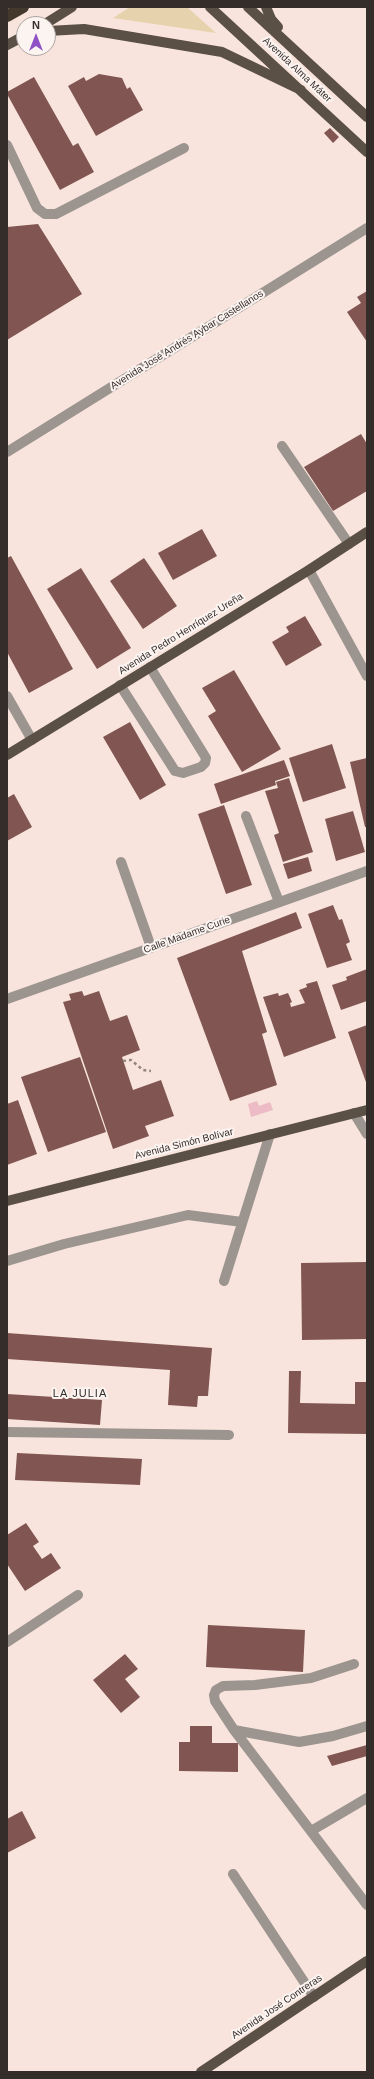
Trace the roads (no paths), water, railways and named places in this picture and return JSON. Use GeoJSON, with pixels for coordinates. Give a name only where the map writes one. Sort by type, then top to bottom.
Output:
{"type":"FeatureCollection","features":[{"type":"Feature","properties":{"kind":"highway"},"geometry":{"type":"LineString","coordinates":[[7,16],[24,7]]}},
{"type":"Feature","properties":{"kind":"main road"},"geometry":{"type":"LineString","coordinates":[[56,17],[72,7]]}},
{"type":"Feature","properties":{"kind":"main road","name":"Avenida Alma Máter"},"geometry":{"type":"LineString","coordinates":[[210,7],[367,152]]}},
{"type":"Feature","properties":{"kind":"main road","name":"Avenida Alma Máter"},"geometry":{"type":"LineString","coordinates":[[248,7],[367,116]]}},
{"type":"Feature","properties":{"kind":"main road"},"geometry":{"type":"LineString","coordinates":[[266,7],[271,19],[298,52]]}},
{"type":"Feature","properties":{"kind":"main road"},"geometry":{"type":"LineString","coordinates":[[56,31],[84,29],[222,52],[301,90]]}},
{"type":"Feature","properties":{"kind":"main road"},"geometry":{"type":"LineString","coordinates":[[7,45],[16,40]]}},
{"type":"Feature","properties":{"kind":"main road","name":"Avenida Pedro Henríquez Ureña"},"geometry":{"type":"LineString","coordinates":[[7,755],[309,570],[367,532]]}},
{"type":"Feature","properties":{"kind":"main road","name":"Avenida Simón Bolívar"},"geometry":{"type":"LineString","coordinates":[[7,1201],[367,1110]]}},
{"type":"Feature","properties":{"kind":"main road","name":"Avenida José Contreras"},"geometry":{"type":"LineString","coordinates":[[201,2072],[367,1962]]}},
{"type":"Feature","properties":{"kind":"street"},"geometry":{"type":"LineString","coordinates":[[7,145],[37,208],[45,214],[56,214],[184,148]]}},
{"type":"Feature","properties":{"kind":"street","name":"Avenida José Andrés Aybar Castellanos"},"geometry":{"type":"LineString","coordinates":[[7,452],[367,228]]}},
{"type":"Feature","properties":{"kind":"street"},"geometry":{"type":"LineString","coordinates":[[282,446],[349,544]]}},
{"type":"Feature","properties":{"kind":"street"},"geometry":{"type":"LineString","coordinates":[[309,570],[367,676]]}},
{"type":"Feature","properties":{"kind":"street"},"geometry":{"type":"LineString","coordinates":[[120,685],[176,771],[183,773],[202,767],[206,758],[150,667]]}},
{"type":"Feature","properties":{"kind":"street"},"geometry":{"type":"LineString","coordinates":[[7,696],[32,740]]}},
{"type":"Feature","properties":{"kind":"street"},"geometry":{"type":"LineString","coordinates":[[246,816],[280,902]]}},
{"type":"Feature","properties":{"kind":"street"},"geometry":{"type":"LineString","coordinates":[[121,862],[151,947]]}},
{"type":"Feature","properties":{"kind":"street","name":"Calle Madame Curie"},"geometry":{"type":"LineString","coordinates":[[7,999],[367,871]]}},
{"type":"Feature","properties":{"kind":"street"},"geometry":{"type":"LineString","coordinates":[[354,1113],[367,1134]]}},
{"type":"Feature","properties":{"kind":"street"},"geometry":{"type":"LineString","coordinates":[[224,1281],[270,1134]]}},
{"type":"Feature","properties":{"kind":"street"},"geometry":{"type":"LineString","coordinates":[[7,1262],[64,1244],[188,1215],[242,1222]]}},
{"type":"Feature","properties":{"kind":"street"},"geometry":{"type":"LineString","coordinates":[[7,1432],[230,1435]]}},
{"type":"Feature","properties":{"kind":"street"},"geometry":{"type":"LineString","coordinates":[[7,1642],[78,1595]]}},
{"type":"Feature","properties":{"kind":"street"},"geometry":{"type":"LineString","coordinates":[[354,1664],[311,1678],[255,1685],[222,1686],[216,1690],[215,1701],[234,1730],[367,1905]]}},
{"type":"Feature","properties":{"kind":"street"},"geometry":{"type":"LineString","coordinates":[[234,1730],[299,1742],[333,1736],[367,1726]]}},
{"type":"Feature","properties":{"kind":"street"},"geometry":{"type":"LineString","coordinates":[[311,1831],[367,1798]]}},
{"type":"Feature","properties":{"kind":"street"},"geometry":{"type":"LineString","coordinates":[[233,1874],[314,1996]]}},
{"type":"Feature","properties":{"kind":"district","name":"LA JULIA"},"geometry":{"type":"Point","coordinates":[80,1394]}}]}
